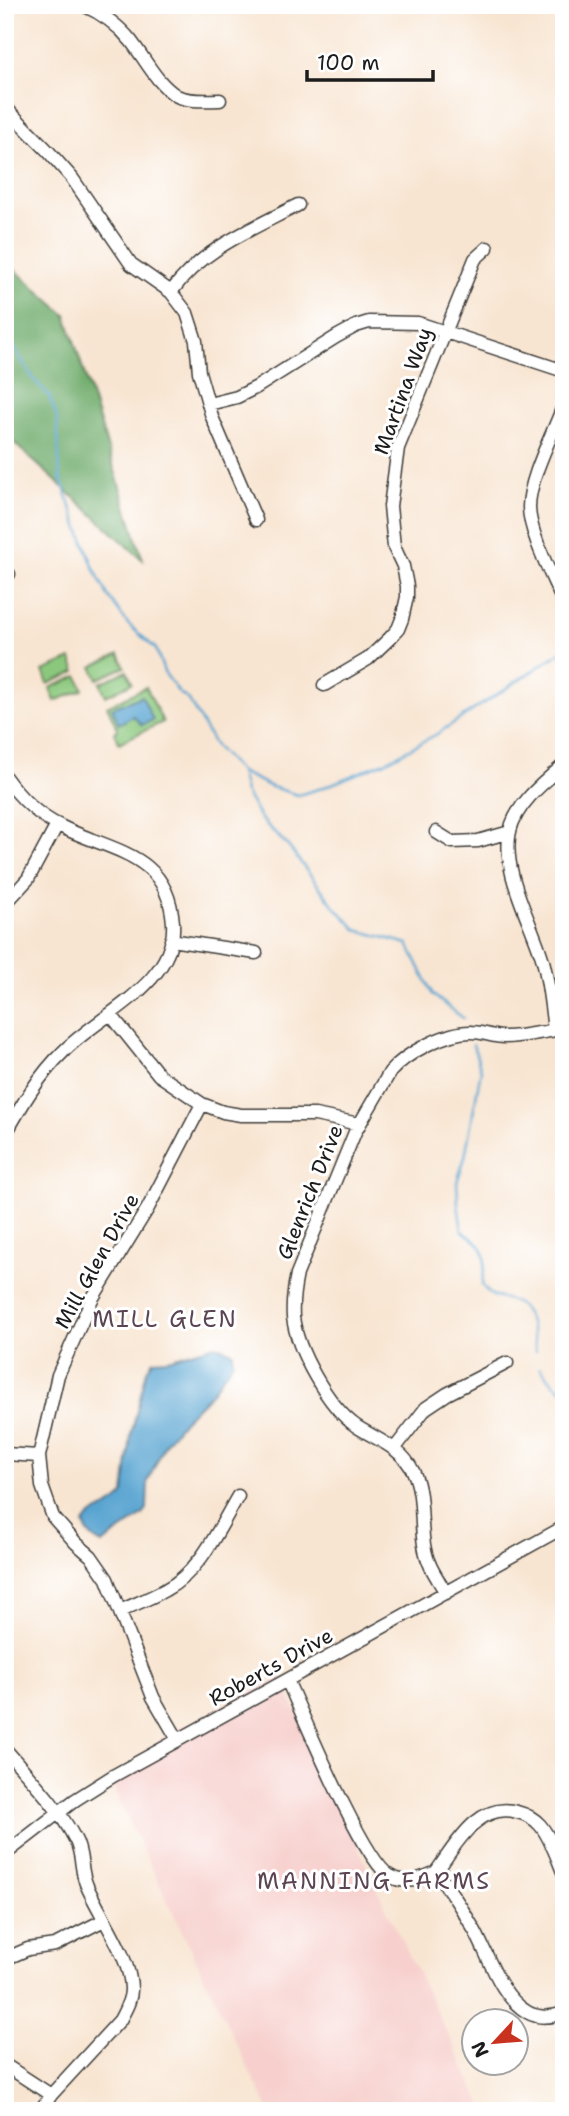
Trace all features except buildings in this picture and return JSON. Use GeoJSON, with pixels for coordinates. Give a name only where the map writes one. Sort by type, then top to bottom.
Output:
{"type":"FeatureCollection","features":[{"type":"Feature","properties":{"kind":"street"},"geometry":{"type":"LineString","coordinates":[[83,5],[99,12],[129,38],[162,83],[178,96],[196,100],[220,100]]}},
{"type":"Feature","properties":{"kind":"street"},"geometry":{"type":"LineString","coordinates":[[5,107],[72,178],[131,264],[171,292],[187,313],[196,341],[199,372],[212,417],[256,520]]}},
{"type":"Feature","properties":{"kind":"street"},"geometry":{"type":"LineString","coordinates":[[171,292],[183,275],[220,246],[298,205]]}},
{"type":"Feature","properties":{"kind":"street","name":"Martina Way"},"geometry":{"type":"LineString","coordinates":[[324,685],[368,659],[398,629],[402,619],[407,586],[403,566],[394,547],[390,506],[398,448],[475,259],[487,248]]}},
{"type":"Feature","properties":{"kind":"street"},"geometry":{"type":"LineString","coordinates":[[209,404],[237,397],[257,387],[356,326],[369,322],[418,323],[446,330],[564,371]]}},
{"type":"Feature","properties":{"kind":"street"},"geometry":{"type":"LineString","coordinates":[[564,404],[538,469],[529,507],[531,522],[564,604]]}},
{"type":"Feature","properties":{"kind":"street"},"geometry":{"type":"LineString","coordinates":[[559,1030],[543,962],[510,866],[509,855],[510,832],[518,812],[564,765]]}},
{"type":"Feature","properties":{"kind":"street"},"geometry":{"type":"LineString","coordinates":[[5,778],[22,800],[57,825],[126,853],[150,868],[160,879],[171,909],[173,927],[162,965],[111,1015],[63,1051],[21,1106],[5,1135]]}},
{"type":"Feature","properties":{"kind":"street"},"geometry":{"type":"LineString","coordinates":[[5,904],[28,878],[57,825]]}},
{"type":"Feature","properties":{"kind":"street"},"geometry":{"type":"LineString","coordinates":[[436,832],[452,842],[478,841],[510,832]]}},
{"type":"Feature","properties":{"kind":"street"},"geometry":{"type":"LineString","coordinates":[[170,940],[256,953]]}},
{"type":"Feature","properties":{"kind":"street"},"geometry":{"type":"LineString","coordinates":[[111,1015],[159,1075],[202,1104],[241,1115],[315,1115],[359,1125]]}},
{"type":"Feature","properties":{"kind":"street","name":"Glenrich Drive"},"geometry":{"type":"LineString","coordinates":[[446,1593],[429,1564],[424,1549],[418,1484],[406,1459],[395,1448],[353,1424],[324,1393],[312,1370],[293,1318],[293,1290],[297,1274],[359,1125],[397,1065],[416,1051],[444,1037],[469,1031],[503,1037],[559,1030]]}},
{"type":"Feature","properties":{"kind":"street","name":"Mill Glen Drive"},"geometry":{"type":"LineString","coordinates":[[178,1740],[153,1697],[107,1578],[91,1556],[53,1517],[42,1486],[39,1456],[58,1375],[92,1299],[148,1208],[202,1104]]}},
{"type":"Feature","properties":{"kind":"street"},"geometry":{"type":"LineString","coordinates":[[395,1448],[426,1408],[507,1363]]}},
{"type":"Feature","properties":{"kind":"street"},"geometry":{"type":"LineString","coordinates":[[5,1454],[39,1456]]}},
{"type":"Feature","properties":{"kind":"street"},"geometry":{"type":"LineString","coordinates":[[120,1611],[166,1590],[202,1559],[238,1496]]}},
{"type":"Feature","properties":{"kind":"street","name":"Roberts Drive"},"geometry":{"type":"LineString","coordinates":[[5,1854],[55,1810],[113,1776],[564,1527]]}},
{"type":"Feature","properties":{"kind":"street"},"geometry":{"type":"LineString","coordinates":[[287,1680],[350,1816],[379,1868],[390,1876],[412,1881],[436,1872],[471,1825],[488,1813],[505,1809],[529,1816],[540,1824],[564,1874]]}},
{"type":"Feature","properties":{"kind":"street"},"geometry":{"type":"LineString","coordinates":[[5,1749],[76,1840],[82,1872],[131,1980],[131,1993],[120,2020],[51,2095],[40,2111]]}},
{"type":"Feature","properties":{"kind":"street"},"geometry":{"type":"LineString","coordinates":[[436,1872],[459,1904],[500,1981],[520,2007],[538,2017],[564,2013]]}},
{"type":"Feature","properties":{"kind":"street"},"geometry":{"type":"LineString","coordinates":[[5,1959],[28,1949],[55,1945],[104,1920]]}},
{"type":"Feature","properties":{"kind":"street"},"geometry":{"type":"LineString","coordinates":[[5,2065],[51,2095]]}},
{"type":"Feature","properties":{"kind":"shaded area"},"geometry":{"type":"Polygon","coordinates":[[[281,1677],[385,1906],[461,2061],[461,2078],[469,2078],[485,2110],[269,2111],[111,1781],[168,1734],[281,1677]]]}},
{"type":"Feature","properties":{"kind":"green space"},"geometry":{"type":"Polygon","coordinates":[[[5,261],[66,315],[143,560],[5,435],[5,261]]]}},
{"type":"Feature","properties":{"kind":"green space"},"geometry":{"type":"Polygon","coordinates":[[[119,654],[125,667],[98,679],[92,667],[119,654]]]}},
{"type":"Feature","properties":{"kind":"green space"},"geometry":{"type":"Polygon","coordinates":[[[71,659],[76,672],[48,684],[43,671],[71,659]]]}},
{"type":"Feature","properties":{"kind":"green space"},"geometry":{"type":"Polygon","coordinates":[[[127,671],[132,683],[106,696],[100,683],[127,671]]]}},
{"type":"Feature","properties":{"kind":"green space"},"geometry":{"type":"Polygon","coordinates":[[[78,676],[83,690],[55,701],[50,688],[78,676]]]}},
{"type":"Feature","properties":{"kind":"green space"},"geometry":{"type":"Polygon","coordinates":[[[146,687],[163,722],[119,743],[114,732],[118,730],[107,706],[146,687]]]}},
{"type":"Feature","properties":{"kind":"water"},"geometry":{"type":"Polygon","coordinates":[[[142,696],[153,720],[142,725],[133,716],[119,724],[112,708],[142,696]]]}},
{"type":"Feature","properties":{"kind":"water"},"geometry":{"type":"Polygon","coordinates":[[[215,1345],[233,1352],[233,1362],[211,1393],[166,1442],[148,1481],[147,1509],[144,1514],[102,1544],[93,1539],[84,1524],[92,1515],[115,1502],[124,1493],[131,1435],[147,1370],[153,1360],[168,1359],[215,1345]]]}},
{"type":"Feature","properties":{"kind":"waterway"},"geometry":{"type":"LineString","coordinates":[[5,333],[32,377],[49,396],[57,418],[60,477],[93,566],[108,596],[128,624],[156,649],[164,672],[179,693],[188,699],[215,746],[240,772],[272,787],[298,795],[322,788],[385,762],[437,734],[564,650]]}},
{"type":"Feature","properties":{"kind":"waterway"},"geometry":{"type":"LineString","coordinates":[[240,772],[245,792],[260,818],[288,846],[334,906],[357,930],[408,944],[433,995],[463,1018]]}},
{"type":"Feature","properties":{"kind":"waterway"},"geometry":{"type":"LineString","coordinates":[[473,1045],[481,1070],[465,1157],[457,1182],[462,1231],[482,1248],[485,1259],[482,1285],[490,1294],[520,1306],[528,1317],[536,1351]]}},
{"type":"Feature","properties":{"kind":"waterway"},"geometry":{"type":"LineString","coordinates":[[540,1367],[554,1384],[564,1391]]}},
{"type":"Feature","properties":{"kind":"district","name":"MILL GLEN"},"geometry":{"type":"Point","coordinates":[165,1319]}},
{"type":"Feature","properties":{"kind":"district","name":"MANNING FARMS"},"geometry":{"type":"Point","coordinates":[374,1881]}}]}
